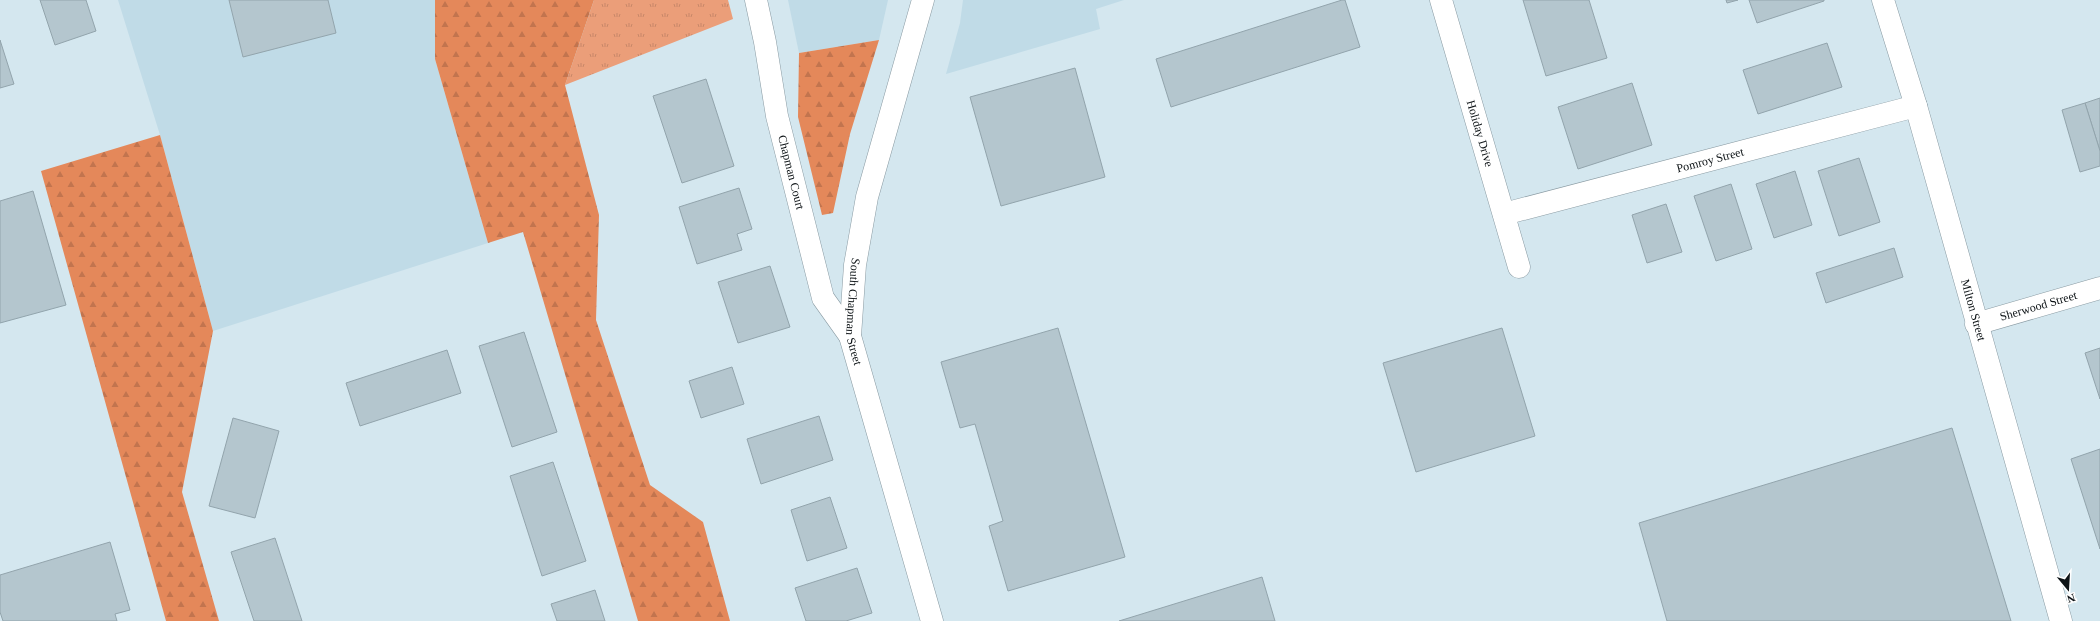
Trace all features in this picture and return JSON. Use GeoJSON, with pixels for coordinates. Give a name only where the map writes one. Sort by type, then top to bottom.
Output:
{"type":"FeatureCollection","features":[{"type":"Feature","properties":{"kind":"street","name":"Chapman Court"},"geometry":{"type":"LineString","coordinates":[[756,0],[765,42],[777,116],[823,298],[850,336]]}},
{"type":"Feature","properties":{"kind":"street","name":"South Chapman Street"},"geometry":{"type":"LineString","coordinates":[[923,0],[867,197],[856,265],[850,336],[932,621]]}},
{"type":"Feature","properties":{"kind":"street","name":"Holiday Drive"},"geometry":{"type":"LineString","coordinates":[[1442,0],[1519,267]]}},
{"type":"Feature","properties":{"kind":"street","name":"Milton Street"},"geometry":{"type":"LineString","coordinates":[[1883,0],[1916,106],[1976,324],[2061,621]]}},
{"type":"Feature","properties":{"kind":"street","name":"Pomroy Street"},"geometry":{"type":"LineString","coordinates":[[1504,214],[1916,106]]}},
{"type":"Feature","properties":{"kind":"street","name":"Sherwood Street"},"geometry":{"type":"LineString","coordinates":[[1976,324],[2100,288]]}},
{"type":"Feature","properties":{"kind":"shaded area"},"geometry":{"type":"Polygon","coordinates":[[[118,0],[435,0],[435,59],[488,243],[213,331],[160,135],[118,0]]]}},
{"type":"Feature","properties":{"kind":"shaded area"},"geometry":{"type":"Polygon","coordinates":[[[788,0],[888,0],[879,40],[799,53],[788,0]]]}},
{"type":"Feature","properties":{"kind":"shaded area"},"geometry":{"type":"Polygon","coordinates":[[[963,0],[1124,0],[1096,9],[1100,29],[946,74],[960,23],[963,0]]]}},
{"type":"Feature","properties":{"kind":"green space"},"geometry":{"type":"Polygon","coordinates":[[[435,0],[594,0],[565,85],[599,215],[596,320],[650,485],[703,522],[730,621],[638,621],[523,232],[488,243],[435,59],[435,0]]]}},
{"type":"Feature","properties":{"kind":"green space"},"geometry":{"type":"Polygon","coordinates":[[[594,0],[728,0],[733,19],[565,85],[594,0]]]}},
{"type":"Feature","properties":{"kind":"green space"},"geometry":{"type":"Polygon","coordinates":[[[879,40],[850,134],[833,213],[822,215],[798,117],[799,53],[879,40]]]}},
{"type":"Feature","properties":{"kind":"green space"},"geometry":{"type":"Polygon","coordinates":[[[160,135],[213,331],[182,492],[219,621],[166,621],[41,171],[160,135]]]}},
{"type":"Feature","properties":{"kind":"building"},"geometry":{"type":"Polygon","coordinates":[[[40,0],[86,0],[96,31],[55,45],[40,0]]]}},
{"type":"Feature","properties":{"kind":"building"},"geometry":{"type":"Polygon","coordinates":[[[229,0],[328,0],[336,33],[243,57],[229,0]]]}},
{"type":"Feature","properties":{"kind":"building"},"geometry":{"type":"Polygon","coordinates":[[[1345,0],[1360,47],[1171,107],[1156,59],[1345,0]]]}},
{"type":"Feature","properties":{"kind":"building"},"geometry":{"type":"Polygon","coordinates":[[[1523,0],[1589,0],[1607,58],[1546,76],[1523,0]]]}},
{"type":"Feature","properties":{"kind":"building"},"geometry":{"type":"Polygon","coordinates":[[[1726,0],[1738,0],[1727,3],[1726,0]]]}},
{"type":"Feature","properties":{"kind":"building"},"geometry":{"type":"Polygon","coordinates":[[[1749,0],[1824,0],[1824,1],[1757,23],[1749,0]]]}},
{"type":"Feature","properties":{"kind":"building"},"geometry":{"type":"Polygon","coordinates":[[[0,40],[14,84],[0,88],[0,40]]]}},
{"type":"Feature","properties":{"kind":"building"},"geometry":{"type":"Polygon","coordinates":[[[1827,43],[1842,87],[1758,114],[1743,70],[1827,43]]]}},
{"type":"Feature","properties":{"kind":"building"},"geometry":{"type":"Polygon","coordinates":[[[1075,68],[1105,177],[1001,206],[970,97],[1075,68]]]}},
{"type":"Feature","properties":{"kind":"building"},"geometry":{"type":"Polygon","coordinates":[[[706,79],[734,166],[682,183],[653,96],[706,79]]]}},
{"type":"Feature","properties":{"kind":"building"},"geometry":{"type":"Polygon","coordinates":[[[1632,83],[1652,145],[1578,169],[1558,107],[1632,83]]]}},
{"type":"Feature","properties":{"kind":"building"},"geometry":{"type":"Polygon","coordinates":[[[2100,98],[2100,151],[2085,103],[2100,98]]]}},
{"type":"Feature","properties":{"kind":"building"},"geometry":{"type":"Polygon","coordinates":[[[2085,103],[2100,151],[2100,166],[2080,172],[2062,110],[2085,103]]]}},
{"type":"Feature","properties":{"kind":"building"},"geometry":{"type":"Polygon","coordinates":[[[1859,158],[1880,222],[1839,236],[1818,171],[1859,158]]]}},
{"type":"Feature","properties":{"kind":"building"},"geometry":{"type":"Polygon","coordinates":[[[1795,171],[1812,225],[1774,238],[1756,184],[1795,171]]]}},
{"type":"Feature","properties":{"kind":"building"},"geometry":{"type":"Polygon","coordinates":[[[1731,184],[1752,249],[1716,261],[1694,196],[1731,184]]]}},
{"type":"Feature","properties":{"kind":"building"},"geometry":{"type":"Polygon","coordinates":[[[739,188],[752,229],[737,234],[742,250],[697,264],[679,207],[739,188]]]}},
{"type":"Feature","properties":{"kind":"building"},"geometry":{"type":"Polygon","coordinates":[[[33,191],[66,305],[0,323],[0,201],[33,191]]]}},
{"type":"Feature","properties":{"kind":"building"},"geometry":{"type":"Polygon","coordinates":[[[1666,204],[1682,252],[1647,263],[1632,215],[1666,204]]]}},
{"type":"Feature","properties":{"kind":"building"},"geometry":{"type":"Polygon","coordinates":[[[1894,248],[1903,277],[1826,303],[1816,273],[1894,248]]]}},
{"type":"Feature","properties":{"kind":"building"},"geometry":{"type":"Polygon","coordinates":[[[770,266],[790,327],[738,343],[718,282],[770,266]]]}},
{"type":"Feature","properties":{"kind":"building"},"geometry":{"type":"Polygon","coordinates":[[[1058,328],[1125,557],[1008,591],[989,526],[1003,521],[975,424],[960,428],[941,362],[1058,328]]]}},
{"type":"Feature","properties":{"kind":"building"},"geometry":{"type":"Polygon","coordinates":[[[1502,328],[1535,436],[1416,472],[1383,363],[1502,328]]]}},
{"type":"Feature","properties":{"kind":"building"},"geometry":{"type":"Polygon","coordinates":[[[524,332],[557,432],[512,447],[479,346],[524,332]]]}},
{"type":"Feature","properties":{"kind":"building"},"geometry":{"type":"Polygon","coordinates":[[[2100,348],[2100,399],[2085,353],[2100,348]]]}},
{"type":"Feature","properties":{"kind":"building"},"geometry":{"type":"Polygon","coordinates":[[[447,350],[461,393],[360,426],[346,383],[447,350]]]}},
{"type":"Feature","properties":{"kind":"building"},"geometry":{"type":"Polygon","coordinates":[[[732,367],[744,404],[701,418],[689,381],[732,367]]]}},
{"type":"Feature","properties":{"kind":"building"},"geometry":{"type":"Polygon","coordinates":[[[819,416],[833,460],[761,484],[747,439],[819,416]]]}},
{"type":"Feature","properties":{"kind":"building"},"geometry":{"type":"Polygon","coordinates":[[[233,418],[279,431],[255,518],[209,506],[233,418]]]}},
{"type":"Feature","properties":{"kind":"building"},"geometry":{"type":"Polygon","coordinates":[[[1952,428],[2011,621],[1667,621],[1639,523],[1952,428]]]}},
{"type":"Feature","properties":{"kind":"building"},"geometry":{"type":"Polygon","coordinates":[[[2100,449],[2100,549],[2071,459],[2100,449]]]}},
{"type":"Feature","properties":{"kind":"building"},"geometry":{"type":"Polygon","coordinates":[[[553,462],[586,561],[542,576],[510,476],[553,462]]]}},
{"type":"Feature","properties":{"kind":"building"},"geometry":{"type":"Polygon","coordinates":[[[830,497],[847,548],[807,561],[791,510],[830,497]]]}},
{"type":"Feature","properties":{"kind":"building"},"geometry":{"type":"Polygon","coordinates":[[[275,538],[302,621],[254,621],[231,552],[275,538]]]}},
{"type":"Feature","properties":{"kind":"building"},"geometry":{"type":"Polygon","coordinates":[[[110,542],[130,610],[115,614],[117,621],[3,621],[0,612],[0,575],[110,542]]]}},
{"type":"Feature","properties":{"kind":"building"},"geometry":{"type":"Polygon","coordinates":[[[857,568],[872,613],[846,621],[806,621],[795,588],[857,568]]]}},
{"type":"Feature","properties":{"kind":"building"},"geometry":{"type":"Polygon","coordinates":[[[1262,577],[1275,621],[1119,621],[1262,577]]]}},
{"type":"Feature","properties":{"kind":"building"},"geometry":{"type":"Polygon","coordinates":[[[595,590],[605,621],[557,621],[551,604],[595,590]]]}}]}
